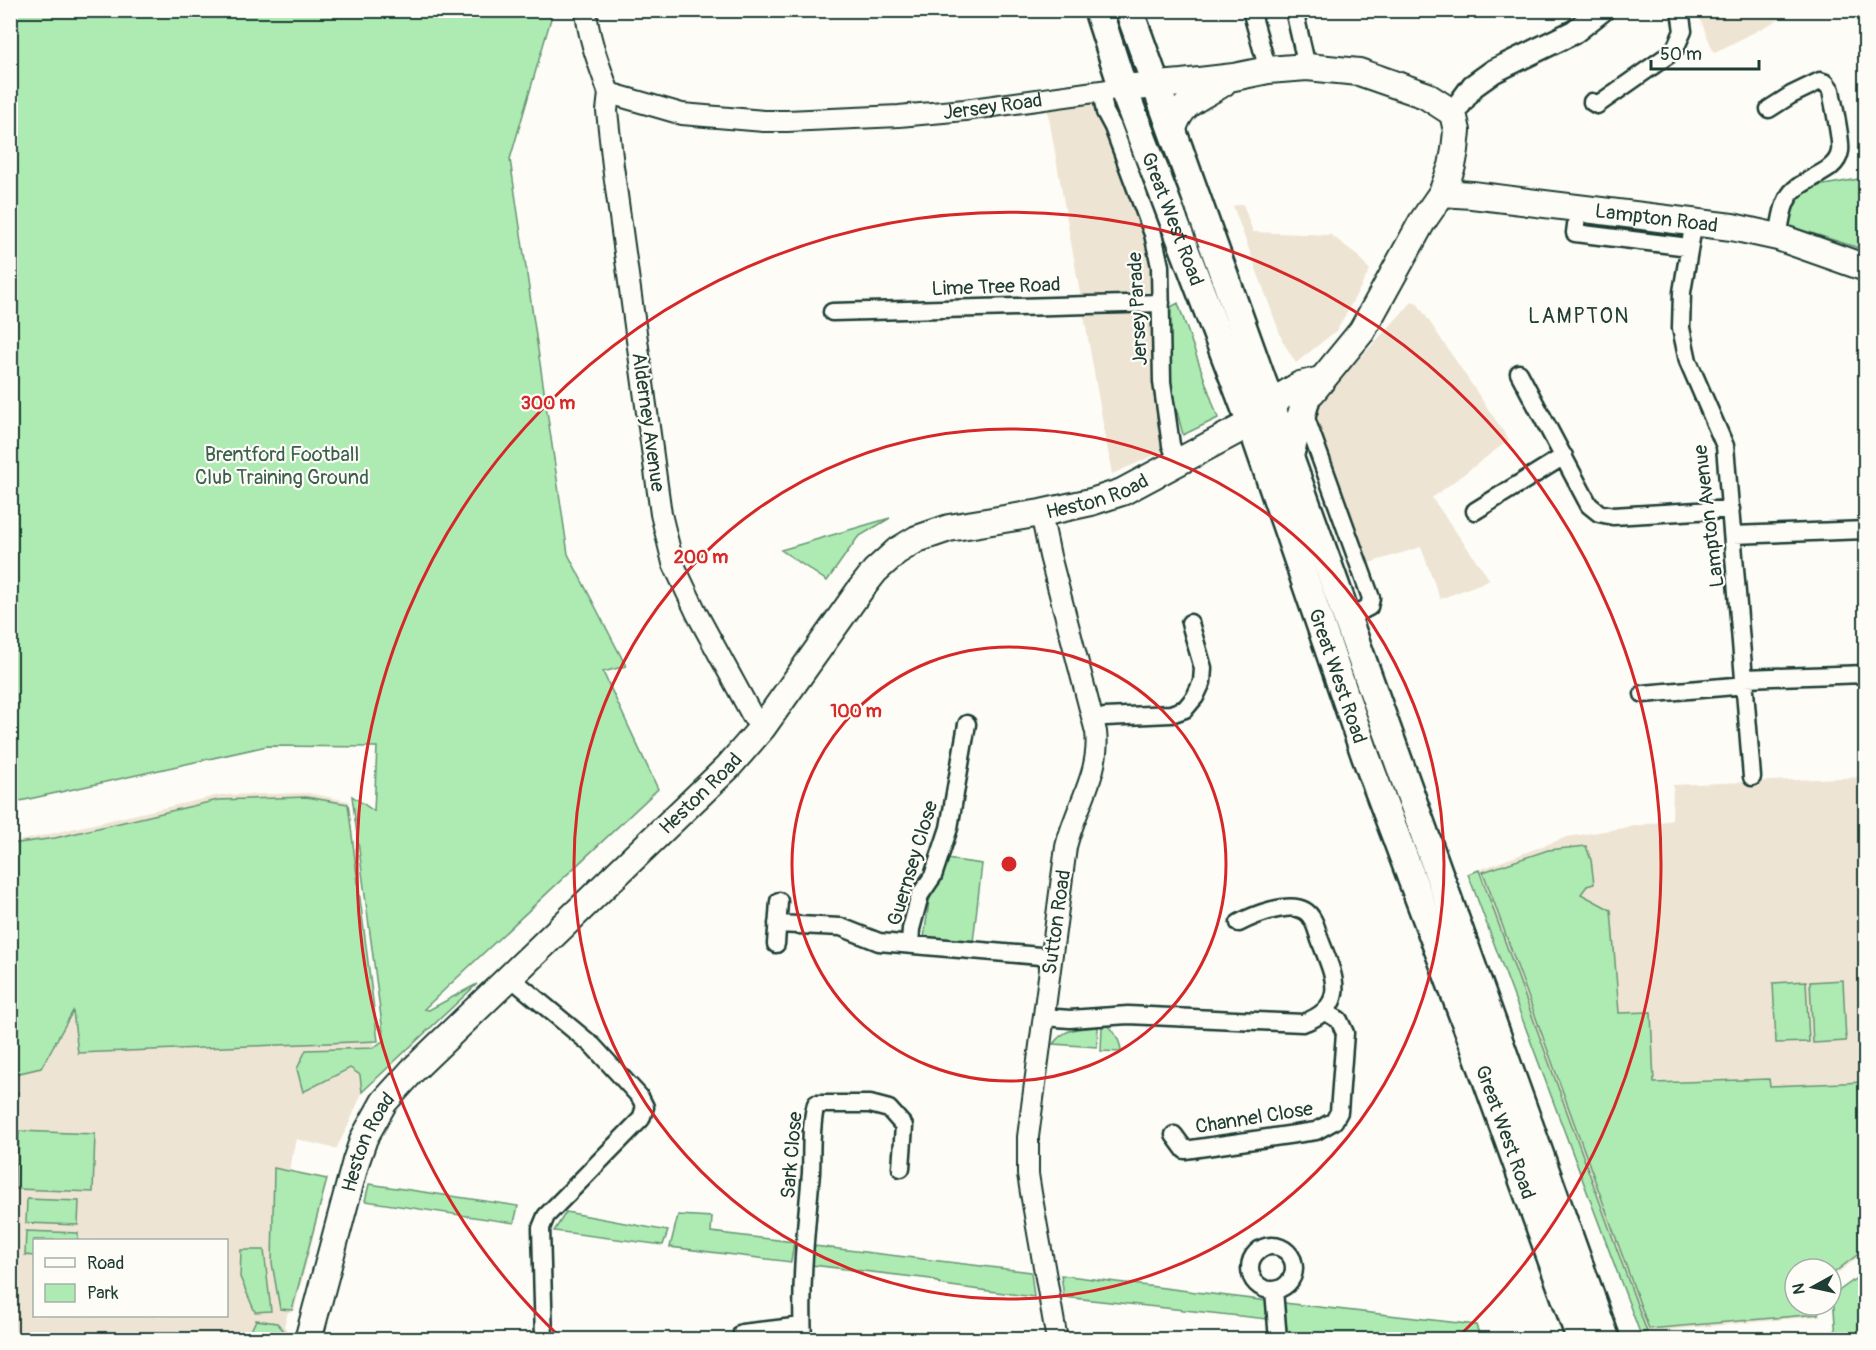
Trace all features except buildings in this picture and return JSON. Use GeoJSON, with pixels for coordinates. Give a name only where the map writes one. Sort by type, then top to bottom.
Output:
{"type":"FeatureCollection","features":[{"type":"Feature","properties":{"kind":"highway","name":"Great West Road"},"geometry":{"type":"LineString","coordinates":[[1098,10],[1112,89],[1167,226],[1261,417],[1289,459],[1355,615],[1606,1340]]}},
{"type":"Feature","properties":{"kind":"highway","name":"Great West Road"},"geometry":{"type":"LineString","coordinates":[[1129,10],[1154,86],[1173,129],[1257,365],[1261,417],[1369,768],[1475,1047],[1581,1340]]}},
{"type":"Feature","properties":{"kind":"highway"},"geometry":{"type":"LineString","coordinates":[[1154,86],[1148,100],[1169,173],[1167,226]]}},
{"type":"Feature","properties":{"kind":"highway"},"geometry":{"type":"LineString","coordinates":[[1289,459],[1293,436],[1310,396]]}},
{"type":"Feature","properties":{"kind":"main road"},"geometry":{"type":"LineString","coordinates":[[1310,396],[1362,331],[1422,222],[1442,193],[1455,150],[1457,131],[1453,113],[1473,86],[1494,71],[1574,32],[1602,10]]}},
{"type":"Feature","properties":{"kind":"main road","name":"Jersey Road"},"geometry":{"type":"LineString","coordinates":[[1112,89],[1307,67],[1359,72],[1425,95],[1453,113]]}},
{"type":"Feature","properties":{"kind":"main road"},"geometry":{"type":"LineString","coordinates":[[1173,129],[1177,117],[1189,103],[1234,77]]}},
{"type":"Feature","properties":{"kind":"main road","name":"Lampton Road"},"geometry":{"type":"LineString","coordinates":[[1442,193],[1694,221],[1778,237],[1866,268]]}},
{"type":"Feature","properties":{"kind":"main road","name":"Heston Road"},"geometry":{"type":"LineString","coordinates":[[308,1340],[356,1161],[370,1124],[384,1102],[401,1082],[689,807],[762,728],[861,590],[875,572],[897,551],[917,539],[948,528],[1041,513],[1091,502],[1122,492],[1261,417],[1283,410],[1310,396]]}},
{"type":"Feature","properties":{"kind":"street"},"geometry":{"type":"LineString","coordinates":[[586,10],[593,44],[609,93]]}},
{"type":"Feature","properties":{"kind":"street"},"geometry":{"type":"LineString","coordinates":[[1251,10],[1268,70]]}},
{"type":"Feature","properties":{"kind":"street"},"geometry":{"type":"LineString","coordinates":[[1294,10],[1307,67]]}},
{"type":"Feature","properties":{"kind":"street"},"geometry":{"type":"LineString","coordinates":[[1592,102],[1597,105],[1674,51],[1683,31],[1680,10]]}},
{"type":"Feature","properties":{"kind":"street"},"geometry":{"type":"LineString","coordinates":[[1769,109],[1820,81],[1826,83],[1831,90],[1841,150],[1837,160],[1828,169],[1791,193],[1785,205],[1778,237]]}},
{"type":"Feature","properties":{"kind":"street","name":"Jersey Road"},"geometry":{"type":"LineString","coordinates":[[609,93],[682,114],[764,121],[899,116],[965,110],[1112,89]]}},
{"type":"Feature","properties":{"kind":"street","name":"Alderney Avenue"},"geometry":{"type":"LineString","coordinates":[[609,93],[607,111],[613,166],[661,514],[673,563],[697,614],[753,717],[762,728]]}},
{"type":"Feature","properties":{"kind":"street"},"geometry":{"type":"LineString","coordinates":[[1578,209],[1575,233],[1689,247]]}},
{"type":"Feature","properties":{"kind":"street","name":"Lampton Avenue"},"geometry":{"type":"LineString","coordinates":[[1694,221],[1681,302],[1681,328],[1688,361],[1725,446],[1746,681],[1752,777]]}},
{"type":"Feature","properties":{"kind":"street","name":"Jersey Parade"},"geometry":{"type":"LineString","coordinates":[[1167,226],[1160,266],[1162,382],[1171,445],[1178,463]]}},
{"type":"Feature","properties":{"kind":"street","name":"Lime Tree Road"},"geometry":{"type":"LineString","coordinates":[[832,312],[1161,303]]}},
{"type":"Feature","properties":{"kind":"street"},"geometry":{"type":"LineString","coordinates":[[1519,373],[1589,505],[1599,513],[1613,516],[1731,509]]}},
{"type":"Feature","properties":{"kind":"street","name":"Great West Road"},"geometry":{"type":"LineString","coordinates":[[1310,396],[1371,598],[1369,607],[1355,615]]}},
{"type":"Feature","properties":{"kind":"street"},"geometry":{"type":"LineString","coordinates":[[1475,511],[1564,456]]}},
{"type":"Feature","properties":{"kind":"street","name":"Sutton Road"},"geometry":{"type":"LineString","coordinates":[[1041,513],[1096,732],[1097,757],[1066,847],[1028,1137],[1028,1174],[1057,1340]]}},
{"type":"Feature","properties":{"kind":"street"},"geometry":{"type":"LineString","coordinates":[[1733,535],[1866,530]]}},
{"type":"Feature","properties":{"kind":"street"},"geometry":{"type":"LineString","coordinates":[[1093,720],[1105,717],[1171,714],[1185,709],[1195,697],[1202,682],[1203,668],[1190,623]]}},
{"type":"Feature","properties":{"kind":"street"},"geometry":{"type":"LineString","coordinates":[[1643,694],[1746,681],[1866,674]]}},
{"type":"Feature","properties":{"kind":"street","name":"Guernsey Close"},"geometry":{"type":"LineString","coordinates":[[910,944],[911,929],[920,895],[933,876],[949,828],[967,724]]}},
{"type":"Feature","properties":{"kind":"street"},"geometry":{"type":"LineString","coordinates":[[776,944],[779,901]]}},
{"type":"Feature","properties":{"kind":"street"},"geometry":{"type":"LineString","coordinates":[[1043,1017],[1070,1019],[1128,1015],[1303,1023],[1326,1012],[1333,999],[1334,975],[1312,920],[1306,911],[1294,908],[1277,909],[1252,915],[1239,923]]}},
{"type":"Feature","properties":{"kind":"street","name":"Guernsey Close"},"geometry":{"type":"LineString","coordinates":[[777,924],[841,927],[879,942],[1051,957]]}},
{"type":"Feature","properties":{"kind":"street"},"geometry":{"type":"LineString","coordinates":[[510,977],[593,1046],[640,1097],[645,1107],[641,1119],[546,1216],[542,1228],[544,1340]]}},
{"type":"Feature","properties":{"kind":"street","name":"Channel Close"},"geometry":{"type":"LineString","coordinates":[[1174,1136],[1185,1150],[1316,1131],[1334,1121],[1339,1112],[1345,1033],[1339,1020],[1326,1012]]}},
{"type":"Feature","properties":{"kind":"street","name":"Sark Close"},"geometry":{"type":"LineString","coordinates":[[803,1333],[804,1240],[812,1151],[812,1118],[816,1104],[870,1104],[889,1109],[904,1126],[901,1168]]}},
{"type":"Feature","properties":{"kind":"street"},"geometry":{"type":"LineString","coordinates":[[1274,1290],[1278,1340]]}},
{"type":"Feature","properties":{"kind":"street"},"geometry":{"type":"LineString","coordinates":[[742,1333],[803,1333]]}},
{"type":"Feature","properties":{"kind":"shaded area"},"geometry":{"type":"Polygon","coordinates":[[[1697,11],[1795,11],[1714,53],[1697,11]]]}},
{"type":"Feature","properties":{"kind":"shaded area"},"geometry":{"type":"Polygon","coordinates":[[[1097,99],[1146,235],[1152,278],[1154,356],[1164,451],[1112,474],[1047,107],[1097,99]]]}},
{"type":"Feature","properties":{"kind":"shaded area"},"geometry":{"type":"Polygon","coordinates":[[[1243,204],[1253,232],[1331,235],[1355,253],[1370,270],[1337,330],[1296,363],[1283,342],[1233,206],[1243,204]]]}},
{"type":"Feature","properties":{"kind":"shaded area"},"geometry":{"type":"Polygon","coordinates":[[[1413,301],[1417,303],[1509,440],[1432,498],[1490,580],[1440,599],[1421,547],[1366,564],[1313,416],[1320,401],[1413,301]]]}},
{"type":"Feature","properties":{"kind":"shaded area"},"geometry":{"type":"Polygon","coordinates":[[[1865,777],[1865,1252],[1843,1269],[1843,1257],[1783,1257],[1783,1317],[1809,1317],[1647,1332],[1479,870],[1567,837],[1672,820],[1673,785],[1865,777]]]}},
{"type":"Feature","properties":{"kind":"shaded area"},"geometry":{"type":"Polygon","coordinates":[[[308,793],[349,801],[376,1060],[336,1149],[296,1139],[289,1170],[328,1178],[294,1311],[288,1312],[284,1326],[289,1333],[287,1339],[11,1339],[10,843],[220,795],[308,793]]]}},
{"type":"Feature","properties":{"kind":"green space","name":"Brentford Football Club Training Ground"},"geometry":{"type":"Polygon","coordinates":[[[10,11],[555,11],[510,159],[568,554],[626,666],[603,672],[658,789],[424,1009],[429,1010],[477,984],[362,1092],[360,1075],[350,1068],[303,1092],[297,1069],[306,1050],[373,1048],[384,1040],[352,796],[374,811],[377,747],[267,746],[11,803],[10,11]]]}},
{"type":"Feature","properties":{"kind":"green space"},"geometry":{"type":"Polygon","coordinates":[[[1865,178],[1865,250],[1786,225],[1794,199],[1812,187],[1865,178]]]}},
{"type":"Feature","properties":{"kind":"green space"},"geometry":{"type":"Polygon","coordinates":[[[1178,303],[1218,418],[1183,435],[1171,388],[1167,356],[1171,307],[1178,303]]]}},
{"type":"Feature","properties":{"kind":"green space"},"geometry":{"type":"Polygon","coordinates":[[[890,518],[858,537],[827,581],[781,550],[890,518]]]}},
{"type":"Feature","properties":{"kind":"green space"},"geometry":{"type":"Polygon","coordinates":[[[306,797],[348,804],[378,1041],[78,1053],[73,1011],[41,1068],[11,1075],[11,844],[55,838],[218,800],[306,797]]]}},
{"type":"Feature","properties":{"kind":"green space"},"geometry":{"type":"Polygon","coordinates":[[[1586,846],[1591,860],[1594,884],[1587,886],[1581,894],[1611,910],[1619,1013],[1651,1012],[1654,1083],[1769,1079],[1770,1086],[1865,1082],[1865,1249],[1843,1266],[1843,1257],[1783,1257],[1784,1317],[1649,1329],[1483,872],[1548,850],[1586,846]]]}},
{"type":"Feature","properties":{"kind":"green space"},"geometry":{"type":"Polygon","coordinates":[[[947,859],[982,864],[973,942],[924,938],[929,901],[947,859]]]}},
{"type":"Feature","properties":{"kind":"green space"},"geometry":{"type":"Polygon","coordinates":[[[1479,870],[1647,1332],[1640,1333],[1468,874],[1479,870]]]}},
{"type":"Feature","properties":{"kind":"green space"},"geometry":{"type":"Polygon","coordinates":[[[1843,980],[1846,1041],[1813,1043],[1810,982],[1843,980]]]}},
{"type":"Feature","properties":{"kind":"green space"},"geometry":{"type":"Polygon","coordinates":[[[1806,981],[1809,1042],[1776,1043],[1773,983],[1806,981]]]}},
{"type":"Feature","properties":{"kind":"green space"},"geometry":{"type":"Polygon","coordinates":[[[1102,1026],[1109,1026],[1113,1031],[1119,1041],[1121,1052],[1101,1051],[1102,1026]]]}},
{"type":"Feature","properties":{"kind":"green space"},"geometry":{"type":"Polygon","coordinates":[[[1098,1027],[1097,1047],[1053,1044],[1062,1034],[1098,1027]]]}},
{"type":"Feature","properties":{"kind":"green space"},"geometry":{"type":"Polygon","coordinates":[[[18,1092],[11,1284],[10,1093],[18,1092]]]}},
{"type":"Feature","properties":{"kind":"green space"},"geometry":{"type":"Polygon","coordinates":[[[19,1131],[95,1134],[93,1192],[17,1189],[19,1131]]]}},
{"type":"Feature","properties":{"kind":"green space"},"geometry":{"type":"Polygon","coordinates":[[[274,1168],[327,1179],[292,1310],[280,1309],[272,1263],[274,1168]]]}},
{"type":"Feature","properties":{"kind":"green space"},"geometry":{"type":"Polygon","coordinates":[[[369,1184],[518,1206],[514,1223],[365,1201],[369,1184]]]}},
{"type":"Feature","properties":{"kind":"green space"},"geometry":{"type":"Polygon","coordinates":[[[27,1199],[79,1201],[78,1225],[26,1223],[27,1199]]]}},
{"type":"Feature","properties":{"kind":"green space"},"geometry":{"type":"Polygon","coordinates":[[[566,1212],[668,1231],[663,1245],[554,1231],[566,1212]]]}},
{"type":"Feature","properties":{"kind":"green space"},"geometry":{"type":"Polygon","coordinates":[[[678,1215],[712,1217],[711,1232],[794,1242],[791,1262],[670,1247],[678,1215]]]}},
{"type":"Feature","properties":{"kind":"green space"},"geometry":{"type":"Polygon","coordinates":[[[26,1231],[78,1233],[78,1239],[33,1239],[33,1256],[25,1255],[26,1231]]]}},
{"type":"Feature","properties":{"kind":"green space"},"geometry":{"type":"Polygon","coordinates":[[[814,1246],[1031,1272],[1034,1297],[943,1285],[931,1279],[812,1265],[814,1246]]]}},
{"type":"Feature","properties":{"kind":"green space"},"geometry":{"type":"Polygon","coordinates":[[[241,1250],[264,1250],[271,1311],[255,1312],[240,1277],[241,1250]]]}},
{"type":"Feature","properties":{"kind":"green space"},"geometry":{"type":"Polygon","coordinates":[[[1865,1272],[1865,1339],[1836,1339],[1834,1317],[1843,1317],[1843,1288],[1865,1272]]]}},
{"type":"Feature","properties":{"kind":"green space"},"geometry":{"type":"Polygon","coordinates":[[[1061,1275],[1267,1301],[1267,1319],[1064,1297],[1061,1275]]]}},
{"type":"Feature","properties":{"kind":"green space"},"geometry":{"type":"Polygon","coordinates":[[[1284,1303],[1476,1325],[1481,1339],[1432,1339],[1388,1332],[1324,1339],[1288,1339],[1284,1303]]]}},
{"type":"Feature","properties":{"kind":"green space"},"geometry":{"type":"Polygon","coordinates":[[[256,1320],[277,1323],[287,1334],[285,1339],[247,1339],[256,1320]]]}},
{"type":"Feature","properties":{"kind":"district","name":"LAMPTON"},"geometry":{"type":"Point","coordinates":[1579,316]}}]}
